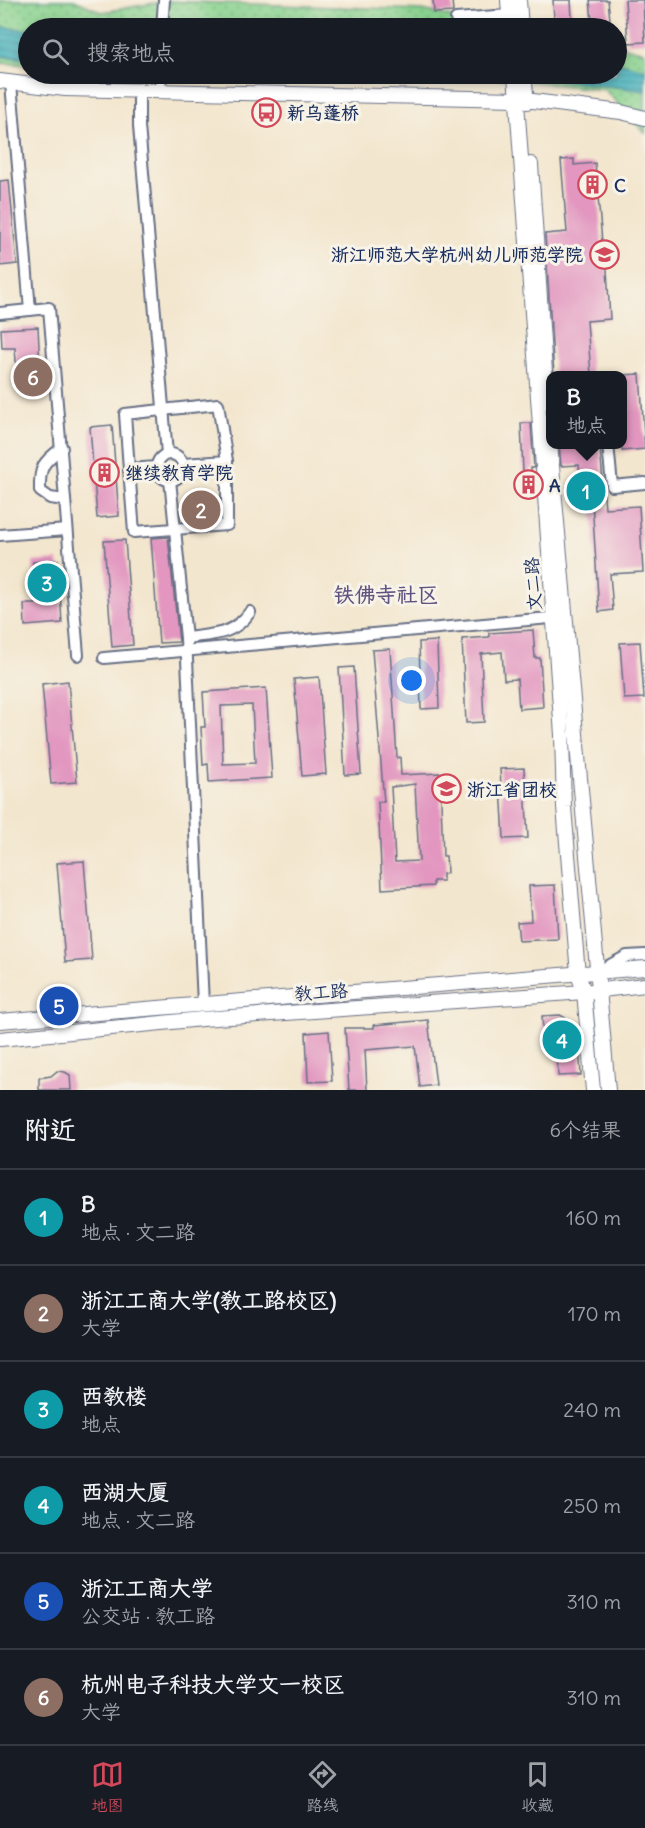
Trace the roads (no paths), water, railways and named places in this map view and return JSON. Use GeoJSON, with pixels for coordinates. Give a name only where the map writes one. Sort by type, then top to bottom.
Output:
{"type":"FeatureCollection","features":[{"type":"Feature","properties":{"kind":"main road"},"geometry":{"type":"LineString","coordinates":[[508,0],[509,18]]}},
{"type":"Feature","properties":{"kind":"main road"},"geometry":{"type":"LineString","coordinates":[[519,0],[520,18]]}},
{"type":"Feature","properties":{"kind":"main road"},"geometry":{"type":"LineString","coordinates":[[26,84],[65,88],[275,95],[521,86],[645,118]]}},
{"type":"Feature","properties":{"kind":"main road","name":"文二路"},"geometry":{"type":"LineString","coordinates":[[521,86],[546,385]]}},
{"type":"Feature","properties":{"kind":"main road","name":"文二路"},"geometry":{"type":"LineString","coordinates":[[521,86],[546,435]]}},
{"type":"Feature","properties":{"kind":"main road","name":"文二路"},"geometry":{"type":"LineString","coordinates":[[547,449],[559,617],[598,971],[608,1090]]}},
{"type":"Feature","properties":{"kind":"main road","name":"文二路"},"geometry":{"type":"LineString","coordinates":[[550,449],[559,617],[564,807],[578,974],[584,992],[593,1090]]}},
{"type":"Feature","properties":{"kind":"main road","name":"教工路"},"geometry":{"type":"LineString","coordinates":[[0,1021],[645,968]]}},
{"type":"Feature","properties":{"kind":"main road","name":"教工路"},"geometry":{"type":"LineString","coordinates":[[0,1039],[202,1019],[584,992],[645,985]]}},
{"type":"Feature","properties":{"kind":"street"},"geometry":{"type":"LineString","coordinates":[[163,18],[164,0]]}},
{"type":"Feature","properties":{"kind":"street"},"geometry":{"type":"LineString","coordinates":[[6,82],[30,310]]}},
{"type":"Feature","properties":{"kind":"street"},"geometry":{"type":"LineString","coordinates":[[160,84],[160,90]]}},
{"type":"Feature","properties":{"kind":"street"},"geometry":{"type":"LineString","coordinates":[[139,90],[139,126],[167,454]]}},
{"type":"Feature","properties":{"kind":"street"},"geometry":{"type":"LineString","coordinates":[[0,313],[49,308],[78,655]]}},
{"type":"Feature","properties":{"kind":"street"},"geometry":{"type":"LineString","coordinates":[[218,404],[228,461],[227,525],[134,532],[125,414],[218,404]]}},
{"type":"Feature","properties":{"kind":"street"},"geometry":{"type":"LineString","coordinates":[[62,448],[46,459],[39,474],[40,491],[50,498],[65,500]]}},
{"type":"Feature","properties":{"kind":"street"},"geometry":{"type":"LineString","coordinates":[[608,449],[612,486],[645,483]]}},
{"type":"Feature","properties":{"kind":"street"},"geometry":{"type":"LineString","coordinates":[[167,454],[179,457],[183,464],[180,475],[170,480],[160,474],[158,467],[160,458],[167,454]]}},
{"type":"Feature","properties":{"kind":"street"},"geometry":{"type":"LineString","coordinates":[[183,464],[228,461]]}},
{"type":"Feature","properties":{"kind":"street"},"geometry":{"type":"LineString","coordinates":[[129,469],[158,467]]}},
{"type":"Feature","properties":{"kind":"street"},"geometry":{"type":"LineString","coordinates":[[170,480],[187,650],[203,1004]]}},
{"type":"Feature","properties":{"kind":"street"},"geometry":{"type":"LineString","coordinates":[[0,535],[67,530]]}},
{"type":"Feature","properties":{"kind":"street"},"geometry":{"type":"LineString","coordinates":[[186,638],[228,632],[238,626],[250,612]]}},
{"type":"Feature","properties":{"kind":"street"},"geometry":{"type":"LineString","coordinates":[[104,658],[559,617]]}},
{"type":"Feature","properties":{"kind":"street"},"geometry":{"type":"LineString","coordinates":[[598,971],[627,956],[645,955]]}},
{"type":"Feature","properties":{"kind":"water"},"geometry":{"type":"Polygon","coordinates":[[[0,27],[18,29],[18,58],[0,56],[0,27]]]}},
{"type":"Feature","properties":{"kind":"water"},"geometry":{"type":"Polygon","coordinates":[[[627,64],[645,69],[645,91],[592,84],[627,84],[627,64]]]}},
{"type":"Feature","properties":{"kind":"place","name":"新乌蓬桥"},"geometry":{"type":"Point","coordinates":[266,112]}},
{"type":"Feature","properties":{"kind":"place","name":"C"},"geometry":{"type":"Point","coordinates":[593,185]}},
{"type":"Feature","properties":{"kind":"place","name":"浙江师范大学杭州幼儿师范学院"},"geometry":{"type":"Point","coordinates":[604,254]}},
{"type":"Feature","properties":{"kind":"place","name":"杭州电子科技大学文一校区"},"geometry":{"type":"Point","coordinates":[33,377]}},
{"type":"Feature","properties":{"kind":"place","name":"继续教育学院"},"geometry":{"type":"Point","coordinates":[104,472]}},
{"type":"Feature","properties":{"kind":"place","name":"A"},"geometry":{"type":"Point","coordinates":[528,485]}},
{"type":"Feature","properties":{"kind":"place","name":"B"},"geometry":{"type":"Point","coordinates":[586,491]}},
{"type":"Feature","properties":{"kind":"place","name":"浙江工商大学(教工路校区)"},"geometry":{"type":"Point","coordinates":[201,510]}},
{"type":"Feature","properties":{"kind":"place","name":"西教楼"},"geometry":{"type":"Point","coordinates":[47,583]}},
{"type":"Feature","properties":{"kind":"place","name":"浙江省团校"},"geometry":{"type":"Point","coordinates":[446,789]}},
{"type":"Feature","properties":{"kind":"place","name":"浙江工商大学"},"geometry":{"type":"Point","coordinates":[59,1006]}},
{"type":"Feature","properties":{"kind":"place","name":"西湖大厦"},"geometry":{"type":"Point","coordinates":[562,1040]}},
{"type":"Feature","properties":{"kind":"district","name":"铁佛寺社区"},"geometry":{"type":"Point","coordinates":[386,594]}}]}
